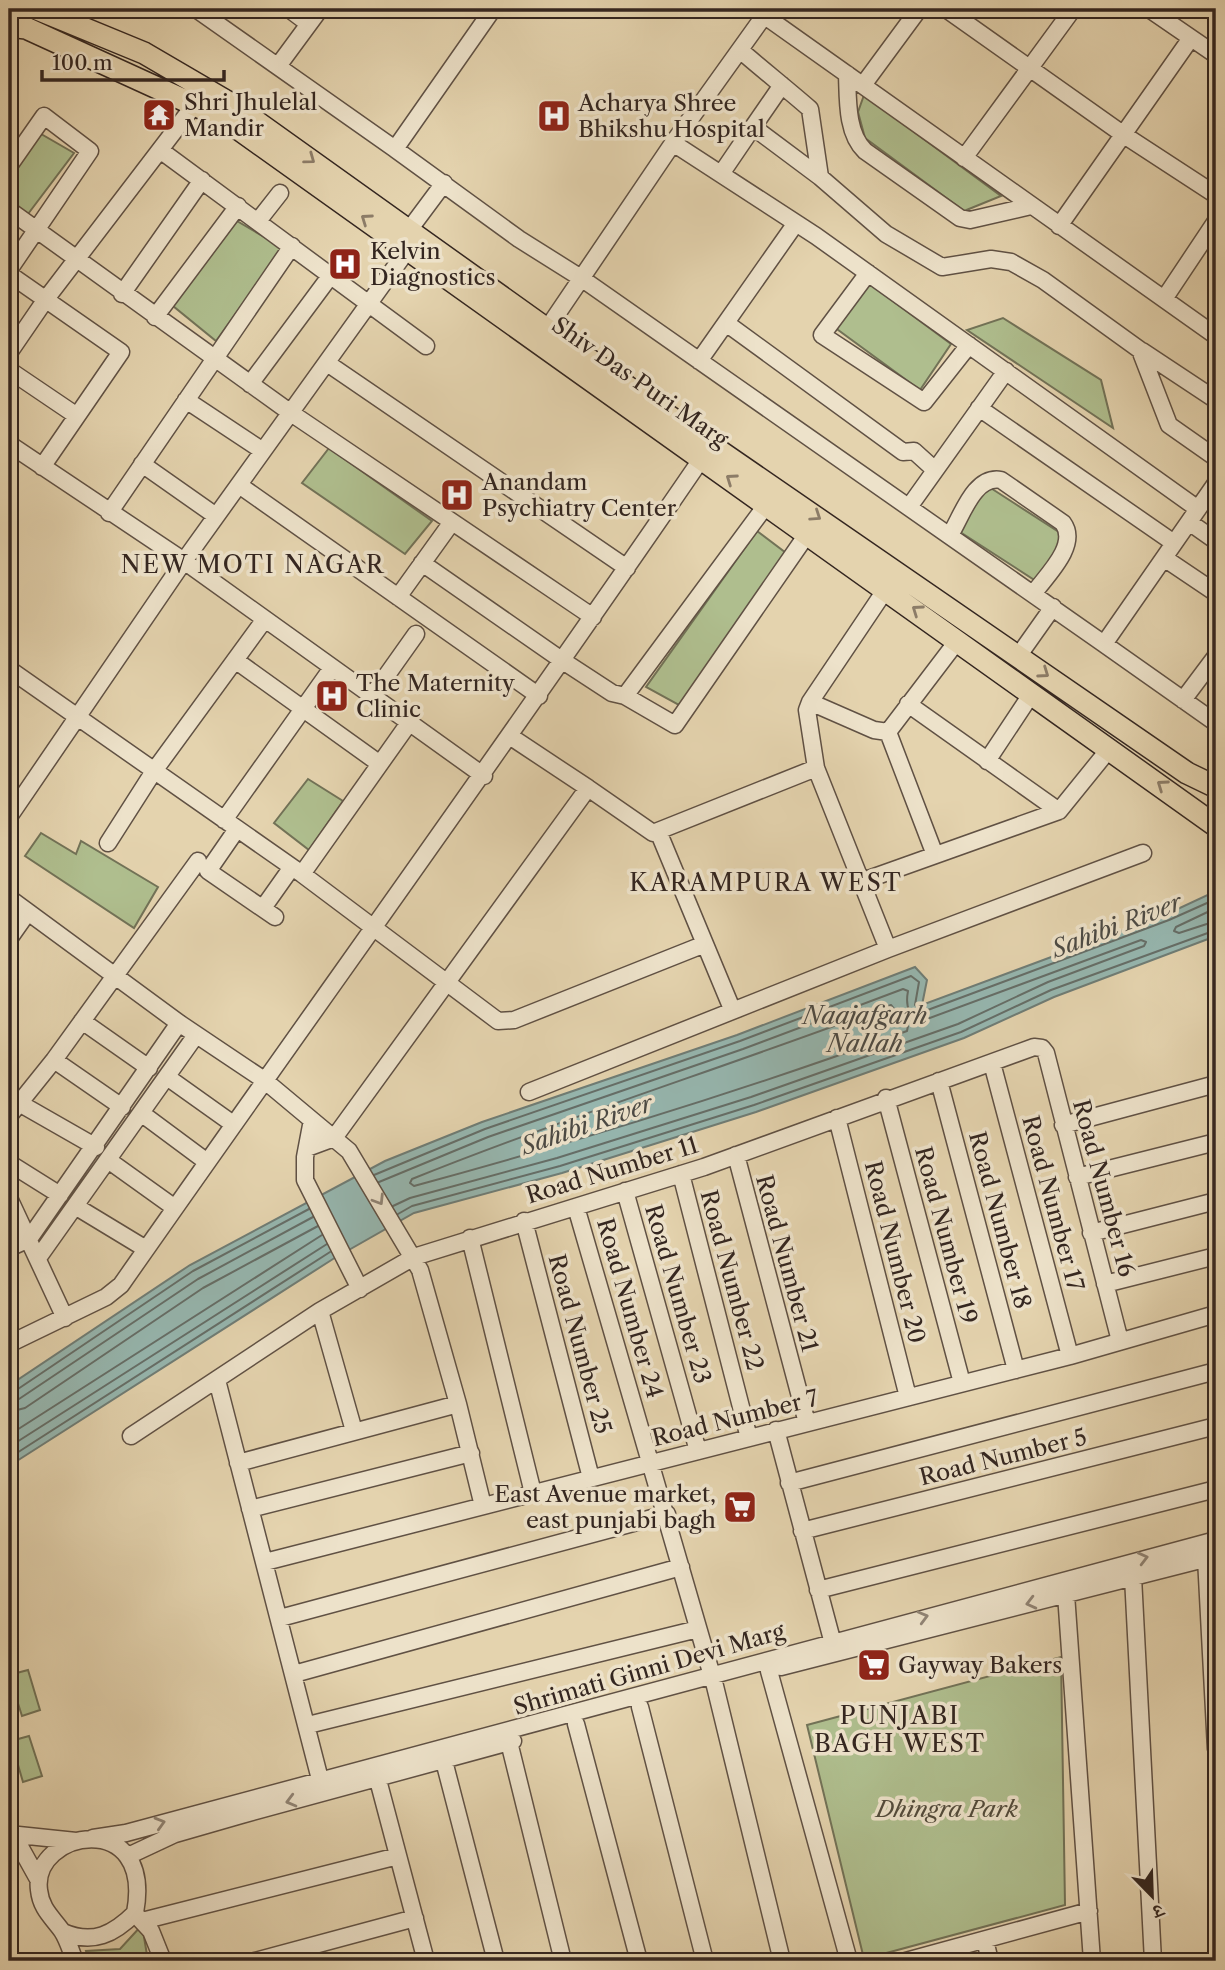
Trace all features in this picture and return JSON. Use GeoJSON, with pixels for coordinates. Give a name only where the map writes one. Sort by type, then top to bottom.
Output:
{"type":"FeatureCollection","features":[{"type":"Feature","properties":{"kind":"main road","name":"Shiv Das Puri Marg"},"geometry":{"type":"LineString","coordinates":[[37,9],[144,54],[233,104],[409,240],[702,458],[1111,748],[1216,826]]}},
{"type":"Feature","properties":{"kind":"main road","name":"Shiv Das Puri Marg"},"geometry":{"type":"LineString","coordinates":[[15,25],[223,118],[548,329],[1186,773],[1216,787]]}},
{"type":"Feature","properties":{"kind":"street"},"geometry":{"type":"LineString","coordinates":[[196,9],[444,183],[519,240],[581,278],[1216,723]]}},
{"type":"Feature","properties":{"kind":"street"},"geometry":{"type":"LineString","coordinates":[[289,9],[309,24]]}},
{"type":"Feature","properties":{"kind":"street"},"geometry":{"type":"LineString","coordinates":[[278,66],[320,9]]}},
{"type":"Feature","properties":{"kind":"street"},"geometry":{"type":"LineString","coordinates":[[395,149],[493,9]]}},
{"type":"Feature","properties":{"kind":"street"},"geometry":{"type":"LineString","coordinates":[[863,85],[919,9]]}},
{"type":"Feature","properties":{"kind":"street"},"geometry":{"type":"LineString","coordinates":[[946,9],[1124,135],[1216,195]]}},
{"type":"Feature","properties":{"kind":"street"},"geometry":{"type":"LineString","coordinates":[[964,158],[1073,9]]}},
{"type":"Feature","properties":{"kind":"street"},"geometry":{"type":"LineString","coordinates":[[1149,9],[1216,55]]}},
{"type":"Feature","properties":{"kind":"street"},"geometry":{"type":"LineString","coordinates":[[1212,9],[1216,14]]}},
{"type":"Feature","properties":{"kind":"street"},"geometry":{"type":"LineString","coordinates":[[548,329],[673,143],[740,50],[763,11],[1031,206],[1216,335]]}},
{"type":"Feature","properties":{"kind":"street"},"geometry":{"type":"LineString","coordinates":[[1059,226],[1191,38]]}},
{"type":"Feature","properties":{"kind":"street"},"geometry":{"type":"LineString","coordinates":[[740,50],[810,109],[820,177]]}},
{"type":"Feature","properties":{"kind":"street"},"geometry":{"type":"LineString","coordinates":[[847,74],[849,110],[855,136],[865,151],[960,218],[970,220],[1031,206]]}},
{"type":"Feature","properties":{"kind":"street"},"geometry":{"type":"LineString","coordinates":[[721,174],[782,85]]}},
{"type":"Feature","properties":{"kind":"street"},"geometry":{"type":"LineString","coordinates":[[9,353],[46,299],[195,104]]}},
{"type":"Feature","properties":{"kind":"street"},"geometry":{"type":"LineString","coordinates":[[9,166],[44,116],[90,151],[9,272],[121,352],[42,467]]}},
{"type":"Feature","properties":{"kind":"street"},"geometry":{"type":"LineString","coordinates":[[753,127],[820,177],[887,234],[942,267],[991,259],[1011,262],[1043,281],[1216,400]]}},
{"type":"Feature","properties":{"kind":"street"},"geometry":{"type":"LineString","coordinates":[[673,143],[796,223],[1006,371],[1194,515],[1216,541]]}},
{"type":"Feature","properties":{"kind":"street"},"geometry":{"type":"LineString","coordinates":[[160,150],[426,346]]}},
{"type":"Feature","properties":{"kind":"street"},"geometry":{"type":"LineString","coordinates":[[122,294],[202,180]]}},
{"type":"Feature","properties":{"kind":"street"},"geometry":{"type":"LineString","coordinates":[[9,817],[184,561],[370,303],[444,183]]}},
{"type":"Feature","properties":{"kind":"street"},"geometry":{"type":"LineString","coordinates":[[258,221],[280,193]]}},
{"type":"Feature","properties":{"kind":"street"},"geometry":{"type":"LineString","coordinates":[[155,317],[238,206]]}},
{"type":"Feature","properties":{"kind":"street"},"geometry":{"type":"LineString","coordinates":[[9,211],[250,384],[593,617]]}},
{"type":"Feature","properties":{"kind":"street"},"geometry":{"type":"LineString","coordinates":[[1164,299],[1216,221]]}},
{"type":"Feature","properties":{"kind":"street"},"geometry":{"type":"LineString","coordinates":[[699,361],[796,223]]}},
{"type":"Feature","properties":{"kind":"street"},"geometry":{"type":"LineString","coordinates":[[109,513],[292,246]]}},
{"type":"Feature","properties":{"kind":"street"},"geometry":{"type":"LineString","coordinates":[[868,273],[822,335],[924,402],[969,345]]}},
{"type":"Feature","properties":{"kind":"street"},"geometry":{"type":"LineString","coordinates":[[250,384],[331,275]]}},
{"type":"Feature","properties":{"kind":"street"},"geometry":{"type":"LineString","coordinates":[[726,323],[903,452],[914,451],[935,470]]}},
{"type":"Feature","properties":{"kind":"street"},"geometry":{"type":"LineString","coordinates":[[1140,350],[1169,425],[1177,434],[1216,458]]}},
{"type":"Feature","properties":{"kind":"street"},"geometry":{"type":"LineString","coordinates":[[327,363],[627,569]]}},
{"type":"Feature","properties":{"kind":"street"},"geometry":{"type":"LineString","coordinates":[[9,369],[77,416]]}},
{"type":"Feature","properties":{"kind":"street"},"geometry":{"type":"LineString","coordinates":[[909,506],[1006,371]]}},
{"type":"Feature","properties":{"kind":"street"},"geometry":{"type":"LineString","coordinates":[[187,400],[263,452]]}},
{"type":"Feature","properties":{"kind":"street"},"geometry":{"type":"LineString","coordinates":[[979,408],[1174,543]]}},
{"type":"Feature","properties":{"kind":"street"},"geometry":{"type":"LineString","coordinates":[[9,444],[184,561],[484,776]]}},
{"type":"Feature","properties":{"kind":"street"},"geometry":{"type":"LineString","coordinates":[[9,1344],[114,1292],[484,776],[702,458]]}},
{"type":"Feature","properties":{"kind":"street"},"geometry":{"type":"LineString","coordinates":[[142,464],[216,516]]}},
{"type":"Feature","properties":{"kind":"street"},"geometry":{"type":"LineString","coordinates":[[950,535],[986,480],[1001,480],[1063,523],[1069,531],[1069,542],[1033,594]]}},
{"type":"Feature","properties":{"kind":"street"},"geometry":{"type":"LineString","coordinates":[[239,485],[539,696]]}},
{"type":"Feature","properties":{"kind":"street"},"geometry":{"type":"LineString","coordinates":[[1104,644],[1194,515],[1214,492]]}},
{"type":"Feature","properties":{"kind":"street"},"geometry":{"type":"LineString","coordinates":[[625,696],[767,504]]}},
{"type":"Feature","properties":{"kind":"street"},"geometry":{"type":"LineString","coordinates":[[398,597],[452,522]]}},
{"type":"Feature","properties":{"kind":"street"},"geometry":{"type":"LineString","coordinates":[[422,563],[612,693],[625,696],[675,725],[808,533]]}},
{"type":"Feature","properties":{"kind":"street"},"geometry":{"type":"LineString","coordinates":[[1164,558],[1216,593]]}},
{"type":"Feature","properties":{"kind":"street"},"geometry":{"type":"LineString","coordinates":[[887,589],[810,702],[807,719],[816,768],[888,949]]}},
{"type":"Feature","properties":{"kind":"street"},"geometry":{"type":"LineString","coordinates":[[1019,655],[1053,607]]}},
{"type":"Feature","properties":{"kind":"street"},"geometry":{"type":"LineString","coordinates":[[108,843],[154,771],[265,619]]}},
{"type":"Feature","properties":{"kind":"street"},"geometry":{"type":"LineString","coordinates":[[372,696],[416,635]]}},
{"type":"Feature","properties":{"kind":"street"},"geometry":{"type":"LineString","coordinates":[[888,732],[958,640]]}},
{"type":"Feature","properties":{"kind":"street"},"geometry":{"type":"LineString","coordinates":[[1183,700],[1216,656]]}},
{"type":"Feature","properties":{"kind":"street"},"geometry":{"type":"LineString","coordinates":[[235,660],[380,764]]}},
{"type":"Feature","properties":{"kind":"street"},"geometry":{"type":"LineString","coordinates":[[332,668],[302,710],[230,824],[208,871],[269,912],[409,723]]}},
{"type":"Feature","properties":{"kind":"street"},"geometry":{"type":"LineString","coordinates":[[9,669],[297,871],[498,1021],[506,1021],[705,944]]}},
{"type":"Feature","properties":{"kind":"street"},"geometry":{"type":"LineString","coordinates":[[987,761],[1032,693]]}},
{"type":"Feature","properties":{"kind":"street"},"geometry":{"type":"LineString","coordinates":[[810,702],[874,730],[888,732]]}},
{"type":"Feature","properties":{"kind":"street"},"geometry":{"type":"LineString","coordinates":[[908,704],[1059,811]]}},
{"type":"Feature","properties":{"kind":"street"},"geometry":{"type":"LineString","coordinates":[[888,732],[936,855]]}},
{"type":"Feature","properties":{"kind":"street"},"geometry":{"type":"LineString","coordinates":[[510,737],[653,833],[816,768]]}},
{"type":"Feature","properties":{"kind":"street"},"geometry":{"type":"LineString","coordinates":[[860,882],[1059,811],[1111,748]]}},
{"type":"Feature","properties":{"kind":"street"},"geometry":{"type":"LineString","coordinates":[[9,787],[23,797]]}},
{"type":"Feature","properties":{"kind":"street"},"geometry":{"type":"LineString","coordinates":[[307,1148],[334,1139],[588,788]]}},
{"type":"Feature","properties":{"kind":"street"},"geometry":{"type":"LineString","coordinates":[[659,831],[732,1009]]}},
{"type":"Feature","properties":{"kind":"street"},"geometry":{"type":"LineString","coordinates":[[529,1092],[732,1009],[1143,853]]}},
{"type":"Feature","properties":{"kind":"street"},"geometry":{"type":"LineString","coordinates":[[9,1116],[117,976],[198,862]]}},
{"type":"Feature","properties":{"kind":"street"},"geometry":{"type":"LineString","coordinates":[[9,898],[179,1023],[264,1080],[349,1152],[411,1252],[458,1404],[483,1506]]}},
{"type":"Feature","properties":{"kind":"street"},"geometry":{"type":"LineString","coordinates":[[9,939],[28,912]]}},
{"type":"Feature","properties":{"kind":"street"},"geometry":{"type":"LineString","coordinates":[[82,1021],[149,1068]]}},
{"type":"Feature","properties":{"kind":"street"},"geometry":{"type":"LineString","coordinates":[[9,1248],[29,1239],[96,1147],[179,1023]]}},
{"type":"Feature","properties":{"kind":"street"},"geometry":{"type":"LineString","coordinates":[[38,1258],[196,1035]]}},
{"type":"Feature","properties":{"kind":"street","name":"Road Number 11"},"geometry":{"type":"LineString","coordinates":[[131,1436],[320,1311],[357,1283],[411,1252],[470,1238],[681,1174],[1025,1049],[1042,1048]]}},
{"type":"Feature","properties":{"kind":"street","name":"Road Number 16"},"geometry":{"type":"LineString","coordinates":[[1042,1048],[1046,1053],[1120,1341]]}},
{"type":"Feature","properties":{"kind":"street"},"geometry":{"type":"LineString","coordinates":[[54,1060],[122,1107]]}},
{"type":"Feature","properties":{"kind":"street","name":"Road Number 17"},"geometry":{"type":"LineString","coordinates":[[992,1063],[1070,1356]]}},
{"type":"Feature","properties":{"kind":"street"},"geometry":{"type":"LineString","coordinates":[[167,1077],[233,1124]]}},
{"type":"Feature","properties":{"kind":"street","name":"Road Number 18"},"geometry":{"type":"LineString","coordinates":[[939,1081],[1016,1370]]}},
{"type":"Feature","properties":{"kind":"street"},"geometry":{"type":"LineString","coordinates":[[1063,1125],[1216,1084]]}},
{"type":"Feature","properties":{"kind":"street","name":"Road Number 19"},"geometry":{"type":"LineString","coordinates":[[886,1098],[962,1383]]}},
{"type":"Feature","properties":{"kind":"street"},"geometry":{"type":"LineString","coordinates":[[19,1103],[96,1147]]}},
{"type":"Feature","properties":{"kind":"street"},"geometry":{"type":"LineString","coordinates":[[141,1113],[207,1162]]}},
{"type":"Feature","properties":{"kind":"street","name":"Road Number 20"},"geometry":{"type":"LineString","coordinates":[[837,1118],[908,1397]]}},
{"type":"Feature","properties":{"kind":"street"},"geometry":{"type":"LineString","coordinates":[[312,1120],[305,1180],[357,1283]]}},
{"type":"Feature","properties":{"kind":"street"},"geometry":{"type":"LineString","coordinates":[[1077,1177],[1216,1142]]}},
{"type":"Feature","properties":{"kind":"street","name":"Road Number 21"},"geometry":{"type":"LineString","coordinates":[[736,1156],[807,1423]]}},
{"type":"Feature","properties":{"kind":"street"},"geometry":{"type":"LineString","coordinates":[[107,1160],[175,1208]]}},
{"type":"Feature","properties":{"kind":"street"},"geometry":{"type":"LineString","coordinates":[[9,1163],[60,1195]]}},
{"type":"Feature","properties":{"kind":"street","name":"Road Number 22"},"geometry":{"type":"LineString","coordinates":[[681,1174],[749,1438]]}},
{"type":"Feature","properties":{"kind":"street","name":"Road Number 23"},"geometry":{"type":"LineString","coordinates":[[625,1191],[698,1451]]}},
{"type":"Feature","properties":{"kind":"street"},"geometry":{"type":"LineString","coordinates":[[9,1198],[65,1318]]}},
{"type":"Feature","properties":{"kind":"street"},"geometry":{"type":"LineString","coordinates":[[1091,1233],[1216,1201]]}},
{"type":"Feature","properties":{"kind":"street"},"geometry":{"type":"LineString","coordinates":[[75,1206],[146,1249]]}},
{"type":"Feature","properties":{"kind":"street","name":"Road Number 24"},"geometry":{"type":"LineString","coordinates":[[576,1207],[667,1514],[713,1681],[782,1961]]}},
{"type":"Feature","properties":{"kind":"street","name":"Road Number 25"},"geometry":{"type":"LineString","coordinates":[[524,1221],[591,1478]]}},
{"type":"Feature","properties":{"kind":"street"},"geometry":{"type":"LineString","coordinates":[[470,1238],[534,1493]]}},
{"type":"Feature","properties":{"kind":"street"},"geometry":{"type":"LineString","coordinates":[[1105,1283],[1216,1256]]}},
{"type":"Feature","properties":{"kind":"street"},"geometry":{"type":"LineString","coordinates":[[320,1311],[354,1431]]}},
{"type":"Feature","properties":{"kind":"street","name":"Road Number 7"},"geometry":{"type":"LineString","coordinates":[[265,1562],[1070,1356],[1216,1314]]}},
{"type":"Feature","properties":{"kind":"street"},"geometry":{"type":"LineString","coordinates":[[789,1483],[1216,1371]]}},
{"type":"Feature","properties":{"kind":"street"},"geometry":{"type":"LineString","coordinates":[[216,1380],[322,1786]]}},
{"type":"Feature","properties":{"kind":"street"},"geometry":{"type":"LineString","coordinates":[[238,1463],[458,1404]]}},
{"type":"Feature","properties":{"kind":"street","name":"Road Number 5"},"geometry":{"type":"LineString","coordinates":[[802,1531],[1216,1426]]}},
{"type":"Feature","properties":{"kind":"street"},"geometry":{"type":"LineString","coordinates":[[776,1430],[834,1647]]}},
{"type":"Feature","properties":{"kind":"street"},"geometry":{"type":"LineString","coordinates":[[250,1509],[471,1453]]}},
{"type":"Feature","properties":{"kind":"street"},"geometry":{"type":"LineString","coordinates":[[818,1590],[1216,1489]]}},
{"type":"Feature","properties":{"kind":"street"},"geometry":{"type":"LineString","coordinates":[[280,1618],[667,1514]]}},
{"type":"Feature","properties":{"kind":"street","name":"Shrimati Ginni Devi Marg"},"geometry":{"type":"LineString","coordinates":[[93,1838],[126,1833],[322,1786],[713,1681],[1216,1539]]}},
{"type":"Feature","properties":{"kind":"street"},"geometry":{"type":"LineString","coordinates":[[1211,1557],[1216,1749]]}},
{"type":"Feature","properties":{"kind":"street","name":"Shrimati Ginni Devi Marg"},"geometry":{"type":"LineString","coordinates":[[128,1856],[175,1834],[322,1786],[378,1780],[640,1707],[713,1681],[769,1671],[834,1647],[1066,1594],[1211,1557]]}},
{"type":"Feature","properties":{"kind":"street"},"geometry":{"type":"LineString","coordinates":[[294,1674],[681,1567]]}},
{"type":"Feature","properties":{"kind":"street"},"geometry":{"type":"LineString","coordinates":[[1133,1577],[1153,1961]]}},
{"type":"Feature","properties":{"kind":"street"},"geometry":{"type":"LineString","coordinates":[[1066,1594],[1092,1961]]}},
{"type":"Feature","properties":{"kind":"street"},"geometry":{"type":"LineString","coordinates":[[308,1725],[698,1629]]}},
{"type":"Feature","properties":{"kind":"street"},"geometry":{"type":"LineString","coordinates":[[769,1671],[849,1961]]}},
{"type":"Feature","properties":{"kind":"street"},"geometry":{"type":"LineString","coordinates":[[640,1707],[705,1961]]}},
{"type":"Feature","properties":{"kind":"street"},"geometry":{"type":"LineString","coordinates":[[576,1724],[639,1961]]}},
{"type":"Feature","properties":{"kind":"street"},"geometry":{"type":"LineString","coordinates":[[509,1742],[563,1961]]}},
{"type":"Feature","properties":{"kind":"street"},"geometry":{"type":"LineString","coordinates":[[444,1761],[496,1961]]}},
{"type":"Feature","properties":{"kind":"street"},"geometry":{"type":"LineString","coordinates":[[378,1780],[426,1961]]}},
{"type":"Feature","properties":{"kind":"street"},"geometry":{"type":"LineString","coordinates":[[11,1834],[76,1841],[93,1838],[114,1845],[128,1856],[139,1881],[138,1917],[151,1931],[163,1961]]}},
{"type":"Feature","properties":{"kind":"street"},"geometry":{"type":"LineString","coordinates":[[11,1834],[38,1879],[43,1905],[63,1932],[75,1961]]}},
{"type":"Feature","properties":{"kind":"street"},"geometry":{"type":"LineString","coordinates":[[38,1879],[54,1853],[76,1841]]}},
{"type":"Feature","properties":{"kind":"street"},"geometry":{"type":"LineString","coordinates":[[63,1932],[95,1938],[111,1933],[138,1917],[398,1856]]}},
{"type":"Feature","properties":{"kind":"street"},"geometry":{"type":"LineString","coordinates":[[906,1961],[1089,1911]]}},
{"type":"Feature","properties":{"kind":"street"},"geometry":{"type":"LineString","coordinates":[[255,1961],[415,1918]]}},
{"type":"Feature","properties":{"kind":"street"},"geometry":{"type":"LineString","coordinates":[[81,1961],[95,1938]]}},
{"type":"Feature","properties":{"kind":"street"},"geometry":{"type":"LineString","coordinates":[[985,1940],[990,1961]]}},
{"type":"Feature","properties":{"kind":"green space"},"geometry":{"type":"Polygon","coordinates":[[[864,95],[1001,196],[964,211],[865,138],[858,112],[864,95]]]}},
{"type":"Feature","properties":{"kind":"green space"},"geometry":{"type":"Polygon","coordinates":[[[29,127],[74,153],[28,214],[9,201],[9,156],[29,127]]]}},
{"type":"Feature","properties":{"kind":"green space"},"geometry":{"type":"Polygon","coordinates":[[[225,214],[283,248],[216,341],[162,297],[225,214]]]}},
{"type":"Feature","properties":{"kind":"green space"},"geometry":{"type":"Polygon","coordinates":[[[859,276],[951,344],[920,390],[830,324],[859,276]]]}},
{"type":"Feature","properties":{"kind":"green space"},"geometry":{"type":"Polygon","coordinates":[[[1003,318],[1101,380],[1113,428],[967,330],[1003,318]]]}},
{"type":"Feature","properties":{"kind":"green space"},"geometry":{"type":"Polygon","coordinates":[[[329,448],[432,521],[405,554],[302,483],[329,448]]]}},
{"type":"Feature","properties":{"kind":"green space"},"geometry":{"type":"Polygon","coordinates":[[[986,485],[1065,536],[1036,581],[957,530],[986,485]]]}},
{"type":"Feature","properties":{"kind":"green space"},"geometry":{"type":"Polygon","coordinates":[[[757,531],[794,559],[688,710],[646,687],[757,531]]]}},
{"type":"Feature","properties":{"kind":"green space"},"geometry":{"type":"Polygon","coordinates":[[[308,779],[343,801],[309,850],[274,823],[308,779]]]}},
{"type":"Feature","properties":{"kind":"green space"},"geometry":{"type":"Polygon","coordinates":[[[41,833],[76,854],[81,841],[158,887],[134,928],[25,856],[41,833]]]}},
{"type":"Feature","properties":{"kind":"green space","name":"Dhingra Park"},"geometry":{"type":"Polygon","coordinates":[[[1061,1657],[1065,1905],[864,1959],[807,1725],[1061,1657]]]}},
{"type":"Feature","properties":{"kind":"green space"},"geometry":{"type":"Polygon","coordinates":[[[28,1670],[40,1710],[22,1716],[9,1675],[28,1670]]]}},
{"type":"Feature","properties":{"kind":"green space"},"geometry":{"type":"Polygon","coordinates":[[[29,1736],[42,1776],[23,1782],[11,1741],[29,1736]]]}},
{"type":"Feature","properties":{"kind":"green space"},"geometry":{"type":"Polygon","coordinates":[[[142,1925],[148,1961],[89,1961],[86,1951],[120,1949],[142,1925]]]}},
{"type":"Feature","properties":{"kind":"water","name":"Naajafgarh Nallah"},"geometry":{"type":"Polygon","coordinates":[[[1216,891],[1216,936],[1054,997],[964,1038],[756,1112],[562,1173],[414,1213],[333,1259],[9,1466],[9,1391],[13,1383],[190,1265],[385,1161],[482,1122],[737,1035],[915,967],[927,980],[922,1005],[1167,914],[1216,891]]]}},
{"type":"Feature","properties":{"kind":"place","name":"Shri Jhulelal Mandir"},"geometry":{"type":"Point","coordinates":[159,115]}},
{"type":"Feature","properties":{"kind":"place","name":"Acharya Shree Bhikshu Hospital"},"geometry":{"type":"Point","coordinates":[554,116]}},
{"type":"Feature","properties":{"kind":"place","name":"Kelvin Diagnostics"},"geometry":{"type":"Point","coordinates":[345,264]}},
{"type":"Feature","properties":{"kind":"place","name":"Anandam Psychiatry Center"},"geometry":{"type":"Point","coordinates":[457,495]}},
{"type":"Feature","properties":{"kind":"place","name":"The Maternity Clinic"},"geometry":{"type":"Point","coordinates":[332,696]}},
{"type":"Feature","properties":{"kind":"place","name":"East Avenue market, east punjabi bagh"},"geometry":{"type":"Point","coordinates":[740,1507]}},
{"type":"Feature","properties":{"kind":"place","name":"Gayway Bakers"},"geometry":{"type":"Point","coordinates":[874,1665]}},
{"type":"Feature","properties":{"kind":"district","name":"NEW MOTI NAGAR"},"geometry":{"type":"Point","coordinates":[253,565]}},
{"type":"Feature","properties":{"kind":"district","name":"KARAMPURA WEST"},"geometry":{"type":"Point","coordinates":[766,883]}},
{"type":"Feature","properties":{"kind":"district","name":"PUNJABI BAGH WEST"},"geometry":{"type":"Point","coordinates":[900,1730]}},
{"type":"Feature","properties":{"kind":"water label","name":"Sahibi River"},"geometry":{"type":"Point","coordinates":[1117,926]}},
{"type":"Feature","properties":{"kind":"water label","name":"Sahibi River"},"geometry":{"type":"Point","coordinates":[587,1125]}}]}
